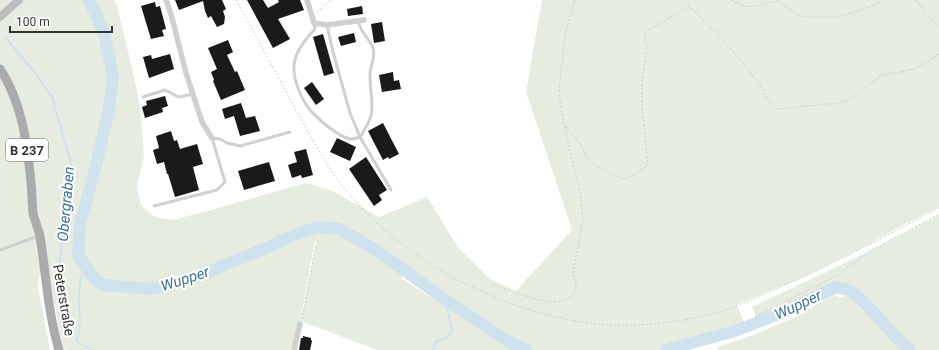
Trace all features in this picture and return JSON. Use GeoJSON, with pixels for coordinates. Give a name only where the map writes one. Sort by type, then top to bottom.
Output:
{"type":"FeatureCollection","features":[{"type":"Feature","properties":{"kind":"main road","name":"Peterstraße"},"geometry":{"type":"LineString","coordinates":[[0,69],[8,81],[17,102],[27,152],[33,213],[39,235],[53,330],[59,350]]}},
{"type":"Feature","properties":{"kind":"street"},"geometry":{"type":"LineString","coordinates":[[0,17],[19,0]]}},
{"type":"Feature","properties":{"kind":"street"},"geometry":{"type":"LineString","coordinates":[[166,0],[186,73],[202,122],[212,138]]}},
{"type":"Feature","properties":{"kind":"street"},"geometry":{"type":"LineString","coordinates":[[307,0],[314,24],[327,25],[361,20]]}},
{"type":"Feature","properties":{"kind":"street"},"geometry":{"type":"LineString","coordinates":[[294,350],[300,324]]}},
{"type":"Feature","properties":{"kind":"lane"},"geometry":{"type":"LineString","coordinates":[[314,24],[315,29],[301,44],[296,57],[294,71],[299,90],[308,107],[338,135],[352,139],[360,137],[370,119],[373,110],[370,76],[374,57],[373,48],[363,33],[361,20]]}},
{"type":"Feature","properties":{"kind":"lane"},"geometry":{"type":"LineString","coordinates":[[327,25],[350,112],[360,137],[391,190]]}},
{"type":"Feature","properties":{"kind":"lane"},"geometry":{"type":"LineString","coordinates":[[144,97],[165,90],[179,97],[194,94]]}},
{"type":"Feature","properties":{"kind":"lane"},"geometry":{"type":"LineString","coordinates":[[154,206],[217,190],[224,182],[212,138],[220,139],[227,143],[240,146],[290,132]]}},
{"type":"Feature","properties":{"kind":"lane"},"geometry":{"type":"LineString","coordinates":[[0,250],[39,235]]}},
{"type":"Feature","properties":{"kind":"path"},"geometry":{"type":"LineString","coordinates":[[236,0],[313,140],[340,183],[358,204],[396,240],[436,268],[479,290],[519,307],[575,321],[599,324],[629,325],[663,323],[708,315],[757,298],[806,276],[939,208]]}},
{"type":"Feature","properties":{"kind":"path"},"geometry":{"type":"LineString","coordinates":[[310,13],[318,12],[331,0]]}},
{"type":"Feature","properties":{"kind":"path"},"geometry":{"type":"LineString","coordinates":[[493,284],[515,293],[551,302],[562,301],[570,297],[576,291],[576,284],[573,274],[583,220],[580,190],[561,110],[559,91],[566,30],[575,0]]}},
{"type":"Feature","properties":{"kind":"path"},"geometry":{"type":"LineString","coordinates":[[731,0],[742,6],[754,7],[777,1],[802,17],[837,17],[877,4],[880,0]]}},
{"type":"Feature","properties":{"kind":"path"},"geometry":{"type":"LineString","coordinates":[[916,0],[931,20],[939,26]]}},
{"type":"Feature","properties":{"kind":"path"},"geometry":{"type":"LineString","coordinates":[[566,127],[578,140],[587,157],[595,166],[616,176],[624,179],[632,176],[648,165],[642,104],[642,84],[647,46],[645,40],[646,32],[689,6],[735,53],[761,86],[769,102],[777,108],[837,103],[849,100],[880,76],[914,69],[939,54]]}},
{"type":"Feature","properties":{"kind":"path"},"geometry":{"type":"LineString","coordinates":[[755,317],[836,276],[870,251],[939,214]]}},
{"type":"Feature","properties":{"kind":"path"},"geometry":{"type":"LineString","coordinates":[[300,324],[316,244]]}},
{"type":"Feature","properties":{"kind":"shaded area"},"geometry":{"type":"Polygon","coordinates":[[[0,0],[114,0],[117,5],[136,86],[141,116],[144,156],[137,187],[141,205],[155,217],[172,220],[306,183],[332,191],[379,217],[427,197],[459,249],[490,279],[516,291],[572,230],[526,92],[542,0],[939,0],[939,207],[806,276],[737,305],[745,324],[660,350],[377,350],[301,321],[316,244],[315,240],[300,324],[293,350],[62,350],[69,345],[63,348],[49,275],[42,256],[38,287],[50,350],[0,350],[0,0]],[[403,272],[401,278],[430,297],[444,297],[504,332],[480,316],[403,272]]]}},
{"type":"Feature","properties":{"kind":"shaded area"},"geometry":{"type":"Polygon","coordinates":[[[939,215],[939,350],[718,350],[717,347],[751,336],[791,319],[834,295],[840,298],[855,291],[841,282],[833,283],[758,320],[752,307],[870,251],[939,215]]]}},
{"type":"Feature","properties":{"kind":"building"},"geometry":{"type":"Polygon","coordinates":[[[175,0],[222,0],[226,9],[223,11],[225,17],[224,24],[217,27],[211,16],[208,18],[203,1],[179,10],[175,0]]]}},
{"type":"Feature","properties":{"kind":"building"},"geometry":{"type":"Polygon","coordinates":[[[247,0],[263,0],[268,8],[279,2],[278,0],[300,0],[304,10],[278,19],[290,39],[273,48],[247,0]]]}},
{"type":"Feature","properties":{"kind":"building"},"geometry":{"type":"Polygon","coordinates":[[[155,2],[156,7],[160,6],[166,29],[162,30],[164,36],[151,39],[141,6],[155,2]]]}},
{"type":"Feature","properties":{"kind":"building"},"geometry":{"type":"Polygon","coordinates":[[[362,6],[363,14],[348,16],[347,9],[362,6]]]}},
{"type":"Feature","properties":{"kind":"building"},"geometry":{"type":"Polygon","coordinates":[[[382,22],[385,41],[374,43],[371,24],[382,22]]]}},
{"type":"Feature","properties":{"kind":"building"},"geometry":{"type":"Polygon","coordinates":[[[354,33],[356,42],[341,46],[338,37],[354,33]]]}},
{"type":"Feature","properties":{"kind":"building"},"geometry":{"type":"Polygon","coordinates":[[[323,34],[334,73],[324,76],[313,37],[323,34]]]}},
{"type":"Feature","properties":{"kind":"building"},"geometry":{"type":"Polygon","coordinates":[[[228,40],[233,52],[227,55],[235,72],[237,71],[245,90],[221,100],[211,72],[217,69],[208,48],[228,40]]]}},
{"type":"Feature","properties":{"kind":"building"},"geometry":{"type":"Polygon","coordinates":[[[170,54],[174,69],[149,78],[143,57],[151,55],[152,59],[170,54]]]}},
{"type":"Feature","properties":{"kind":"building"},"geometry":{"type":"Polygon","coordinates":[[[393,72],[394,81],[399,80],[401,89],[382,92],[379,75],[393,72]]]}},
{"type":"Feature","properties":{"kind":"building"},"geometry":{"type":"Polygon","coordinates":[[[312,82],[324,99],[316,105],[304,88],[312,82]]]}},
{"type":"Feature","properties":{"kind":"building"},"geometry":{"type":"Polygon","coordinates":[[[165,96],[168,106],[162,108],[163,112],[145,118],[142,107],[147,105],[146,101],[165,96]]]}},
{"type":"Feature","properties":{"kind":"building"},"geometry":{"type":"Polygon","coordinates":[[[241,103],[246,118],[255,116],[260,131],[240,136],[234,116],[225,119],[222,109],[241,103]]]}},
{"type":"Feature","properties":{"kind":"building"},"geometry":{"type":"Polygon","coordinates":[[[383,123],[399,154],[383,160],[368,131],[383,123]]]}},
{"type":"Feature","properties":{"kind":"building"},"geometry":{"type":"Polygon","coordinates":[[[171,131],[174,141],[177,140],[180,149],[197,144],[203,164],[193,167],[199,190],[175,197],[164,162],[157,164],[153,150],[159,148],[156,136],[171,131]]]}},
{"type":"Feature","properties":{"kind":"building"},"geometry":{"type":"Polygon","coordinates":[[[337,138],[356,147],[350,161],[330,152],[337,138]]]}},
{"type":"Feature","properties":{"kind":"building"},"geometry":{"type":"Polygon","coordinates":[[[306,149],[313,175],[302,178],[301,175],[292,178],[288,165],[297,162],[294,152],[306,149]]]}},
{"type":"Feature","properties":{"kind":"building"},"geometry":{"type":"Polygon","coordinates":[[[366,157],[387,190],[379,195],[382,200],[374,206],[349,169],[366,157]]]}},
{"type":"Feature","properties":{"kind":"building"},"geometry":{"type":"Polygon","coordinates":[[[269,162],[275,181],[244,190],[238,171],[269,162]]]}},
{"type":"Feature","properties":{"kind":"building"},"geometry":{"type":"Polygon","coordinates":[[[303,336],[311,338],[312,341],[310,350],[299,350],[301,338],[303,338],[303,336]]]}},
{"type":"Feature","properties":{"kind":"waterway","name":"Wupper"},"geometry":{"type":"LineString","coordinates":[[89,0],[104,32],[113,77],[109,110],[80,225],[78,254],[91,275],[102,285],[153,289],[194,278],[296,234],[319,227],[339,229],[373,248],[450,303],[508,341],[527,350]]}},
{"type":"Feature","properties":{"kind":"waterway","name":"Obergraben"},"geometry":{"type":"LineString","coordinates":[[5,37],[35,73],[52,97],[72,167],[72,184],[63,234],[59,269],[67,318]]}},
{"type":"Feature","properties":{"kind":"waterway"},"geometry":{"type":"LineString","coordinates":[[86,267],[80,286],[80,323],[76,341],[91,350]]}},
{"type":"Feature","properties":{"kind":"waterway","name":"Wupper"},"geometry":{"type":"LineString","coordinates":[[666,350],[735,331],[782,313],[836,287],[851,291],[864,302],[910,350]]}},
{"type":"Feature","properties":{"kind":"waterway"},"geometry":{"type":"LineString","coordinates":[[433,350],[436,342],[446,338],[452,331],[447,307],[450,303]]}}]}
